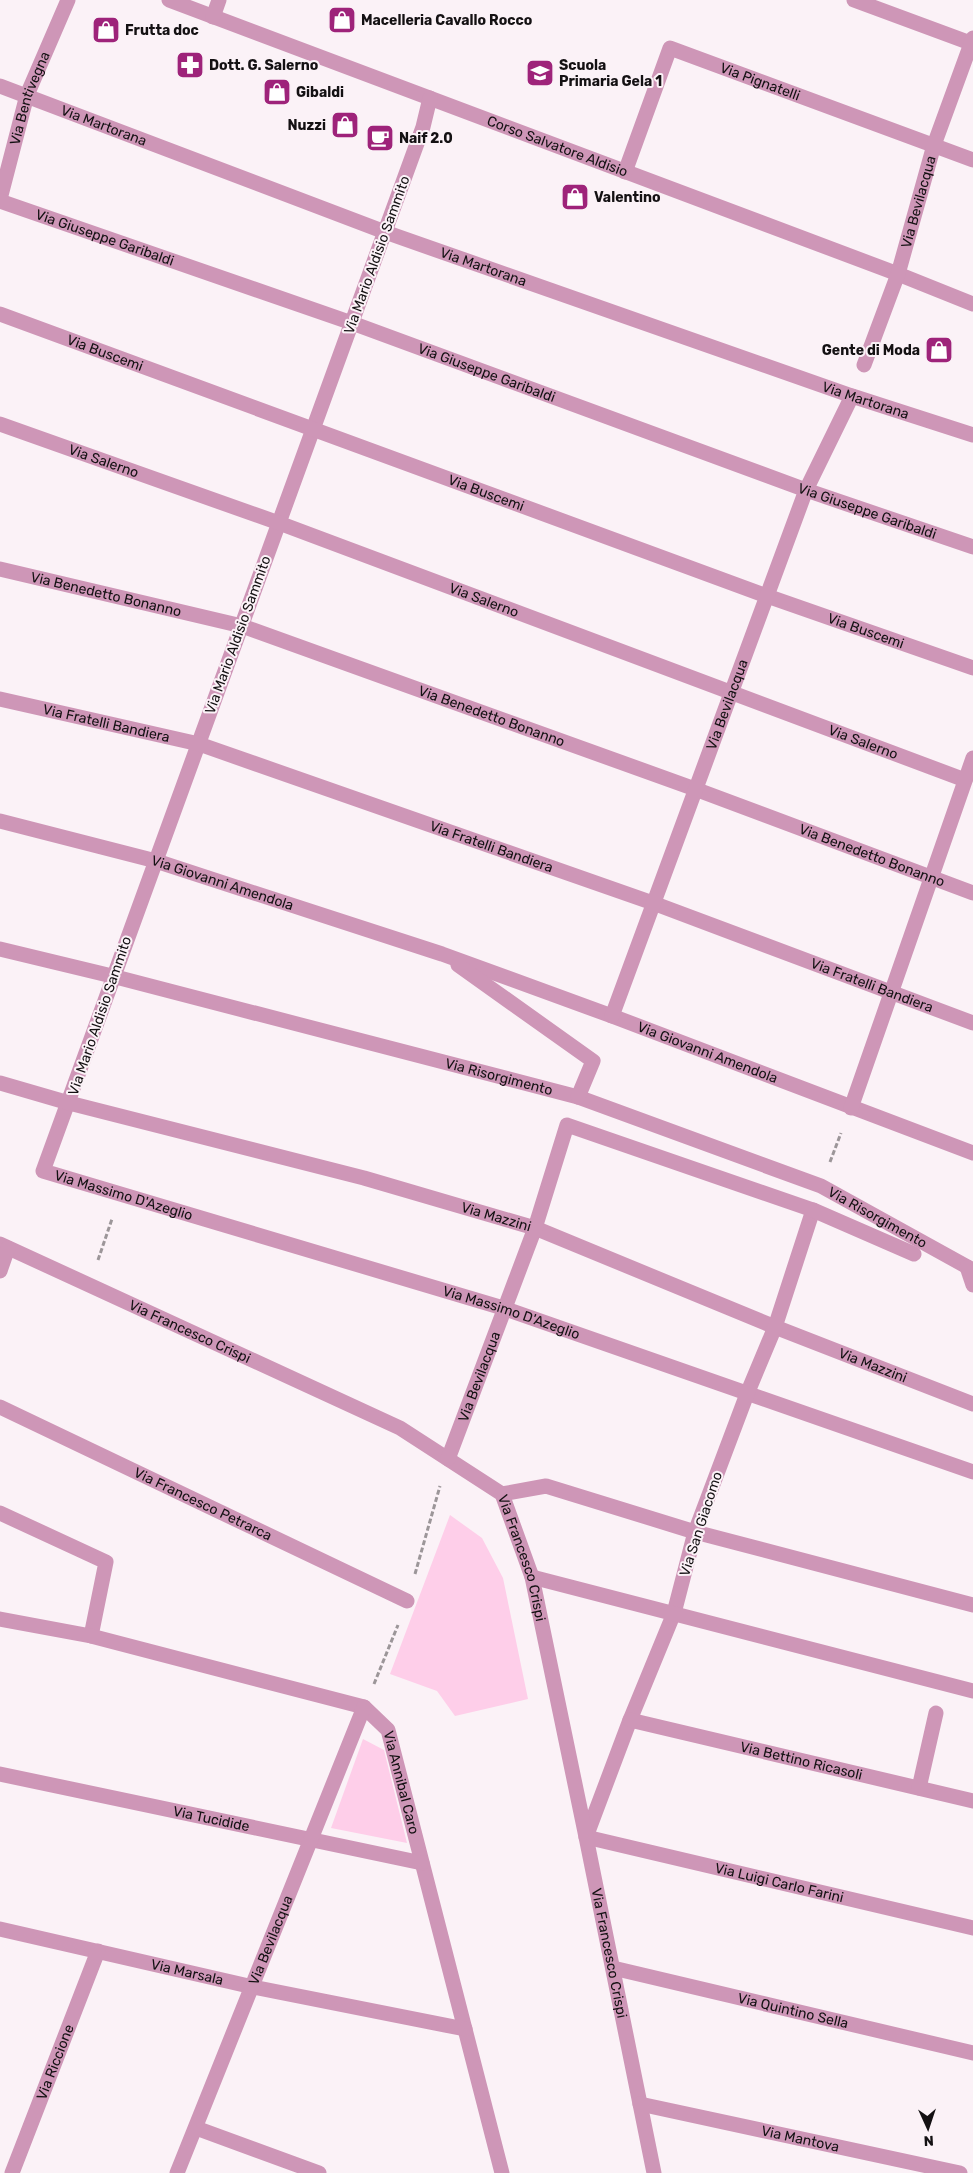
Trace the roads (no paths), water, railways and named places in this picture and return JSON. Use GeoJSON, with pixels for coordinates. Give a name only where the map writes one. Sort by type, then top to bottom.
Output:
{"type":"FeatureCollection","features":[{"type":"Feature","properties":{"kind":"street","name":"Via Bentivegna"},"geometry":{"type":"LineString","coordinates":[[0,200],[27,95],[68,0]]}},
{"type":"Feature","properties":{"kind":"street","name":"Corso Salvatore Aldisio"},"geometry":{"type":"LineString","coordinates":[[169,0],[898,274],[973,304]]}},
{"type":"Feature","properties":{"kind":"street"},"geometry":{"type":"LineString","coordinates":[[213,16],[219,0]]}},
{"type":"Feature","properties":{"kind":"street"},"geometry":{"type":"LineString","coordinates":[[854,0],[972,42]]}},
{"type":"Feature","properties":{"kind":"street","name":"Via Bevilacqua"},"geometry":{"type":"LineString","coordinates":[[864,365],[898,274],[934,145],[972,42]]}},
{"type":"Feature","properties":{"kind":"street","name":"Via Pignatelli"},"geometry":{"type":"LineString","coordinates":[[625,172],[670,48],[973,160]]}},
{"type":"Feature","properties":{"kind":"street","name":"Via Martorana"},"geometry":{"type":"LineString","coordinates":[[0,86],[385,232],[852,396],[973,434]]}},
{"type":"Feature","properties":{"kind":"street","name":"Via Mario Aldisio Sammito"},"geometry":{"type":"LineString","coordinates":[[43,1171],[69,1103],[112,976],[199,744],[423,127],[430,98]]}},
{"type":"Feature","properties":{"kind":"street","name":"Via Giuseppe Garibaldi"},"geometry":{"type":"LineString","coordinates":[[0,200],[352,323],[806,490],[973,547]]}},
{"type":"Feature","properties":{"kind":"street","name":"Via Buscemi"},"geometry":{"type":"LineString","coordinates":[[0,314],[767,596],[973,668]]}},
{"type":"Feature","properties":{"kind":"street","name":"Via Bevilacqua"},"geometry":{"type":"LineString","coordinates":[[612,1016],[806,490],[852,396]]}},
{"type":"Feature","properties":{"kind":"street","name":"Via Salerno"},"geometry":{"type":"LineString","coordinates":[[0,424],[279,523],[965,780]]}},
{"type":"Feature","properties":{"kind":"street","name":"Via Benedetto Bonanno"},"geometry":{"type":"LineString","coordinates":[[0,569],[242,626],[695,789],[973,893]]}},
{"type":"Feature","properties":{"kind":"street","name":"Via Fratelli Bandiera"},"geometry":{"type":"LineString","coordinates":[[0,699],[199,744],[653,903],[891,994],[973,1023]]}},
{"type":"Feature","properties":{"kind":"street"},"geometry":{"type":"LineString","coordinates":[[851,1108],[973,758]]}},
{"type":"Feature","properties":{"kind":"street","name":"Via Giovanni Amendola"},"geometry":{"type":"LineString","coordinates":[[0,821],[156,861],[442,954],[612,1016],[973,1153]]}},
{"type":"Feature","properties":{"kind":"street","name":"Via Risorgimento"},"geometry":{"type":"LineString","coordinates":[[0,949],[112,976],[578,1097],[821,1186],[970,1269]]}},
{"type":"Feature","properties":{"kind":"street","name":"Via Giovanni Amendola"},"geometry":{"type":"LineString","coordinates":[[442,954],[593,1061],[578,1097]]}},
{"type":"Feature","properties":{"kind":"street","name":"Via Mazzini"},"geometry":{"type":"LineString","coordinates":[[0,1083],[69,1103],[364,1178],[535,1228],[973,1404]]}},
{"type":"Feature","properties":{"kind":"street","name":"Via Bevilacqua"},"geometry":{"type":"LineString","coordinates":[[448,1459],[535,1228],[567,1125]]}},
{"type":"Feature","properties":{"kind":"street","name":"Via Risorgimento"},"geometry":{"type":"LineString","coordinates":[[567,1125],[813,1210],[914,1254]]}},
{"type":"Feature","properties":{"kind":"street","name":"Via Massimo D'Azeglio"},"geometry":{"type":"LineString","coordinates":[[43,1171],[504,1308],[973,1472]]}},
{"type":"Feature","properties":{"kind":"street","name":"Via San Giacomo"},"geometry":{"type":"LineString","coordinates":[[586,1837],[630,1720],[674,1613],[696,1532],[747,1394],[775,1326],[813,1210]]}},
{"type":"Feature","properties":{"kind":"street"},"geometry":{"type":"LineString","coordinates":[[0,1271],[4,1246]]}},
{"type":"Feature","properties":{"kind":"street","name":"Via Francesco Crispi"},"geometry":{"type":"LineString","coordinates":[[4,1246],[400,1428],[502,1494],[532,1577],[654,2173]]}},
{"type":"Feature","properties":{"kind":"street"},"geometry":{"type":"LineString","coordinates":[[970,1269],[973,1285]]}},
{"type":"Feature","properties":{"kind":"street","name":"Via Francesco Petrarca"},"geometry":{"type":"LineString","coordinates":[[0,1407],[407,1601]]}},
{"type":"Feature","properties":{"kind":"street"},"geometry":{"type":"LineString","coordinates":[[502,1494],[546,1486],[696,1532],[973,1605]]}},
{"type":"Feature","properties":{"kind":"street"},"geometry":{"type":"LineString","coordinates":[[0,1513],[106,1562],[91,1636]]}},
{"type":"Feature","properties":{"kind":"street"},"geometry":{"type":"LineString","coordinates":[[532,1577],[973,1691]]}},
{"type":"Feature","properties":{"kind":"street","name":"Via Annibal Caro"},"geometry":{"type":"LineString","coordinates":[[0,1619],[91,1636],[364,1707],[388,1730],[502,2173]]}},
{"type":"Feature","properties":{"kind":"street","name":"Via Bevilacqua"},"geometry":{"type":"LineString","coordinates":[[177,2173],[313,1839],[364,1707]]}},
{"type":"Feature","properties":{"kind":"street"},"geometry":{"type":"LineString","coordinates":[[919,1788],[936,1713]]}},
{"type":"Feature","properties":{"kind":"street","name":"Via Bettino Ricasoli"},"geometry":{"type":"LineString","coordinates":[[630,1720],[973,1801]]}},
{"type":"Feature","properties":{"kind":"street","name":"Via Tucidide"},"geometry":{"type":"LineString","coordinates":[[0,1774],[422,1863]]}},
{"type":"Feature","properties":{"kind":"street","name":"Via Luigi Carlo Farini"},"geometry":{"type":"LineString","coordinates":[[586,1837],[973,1928]]}},
{"type":"Feature","properties":{"kind":"street","name":"Via Marsala"},"geometry":{"type":"LineString","coordinates":[[0,1929],[253,1987],[465,2029]]}},
{"type":"Feature","properties":{"kind":"street","name":"Via Riccione"},"geometry":{"type":"LineString","coordinates":[[12,2173],[98,1951]]}},
{"type":"Feature","properties":{"kind":"street","name":"Via Quintino Sella"},"geometry":{"type":"LineString","coordinates":[[613,1968],[973,2053]]}},
{"type":"Feature","properties":{"kind":"street","name":"Via Mantova"},"geometry":{"type":"LineString","coordinates":[[640,2104],[960,2173]]}},
{"type":"Feature","properties":{"kind":"street"},"geometry":{"type":"LineString","coordinates":[[196,2128],[319,2173]]}},
{"type":"Feature","properties":{"kind":"place","name":"Macelleria Cavallo Rocco"},"geometry":{"type":"Point","coordinates":[342,20]}},
{"type":"Feature","properties":{"kind":"place","name":"Frutta doc"},"geometry":{"type":"Point","coordinates":[106,30]}},
{"type":"Feature","properties":{"kind":"place","name":"Dott. G. Salerno"},"geometry":{"type":"Point","coordinates":[190,65]}},
{"type":"Feature","properties":{"kind":"place","name":"Scuola Primaria Gela 1"},"geometry":{"type":"Point","coordinates":[540,73]}},
{"type":"Feature","properties":{"kind":"place","name":"Gibaldi"},"geometry":{"type":"Point","coordinates":[277,92]}},
{"type":"Feature","properties":{"kind":"place","name":"Nuzzi"},"geometry":{"type":"Point","coordinates":[345,125]}},
{"type":"Feature","properties":{"kind":"place","name":"Naif 2.0"},"geometry":{"type":"Point","coordinates":[380,138]}},
{"type":"Feature","properties":{"kind":"place","name":"Valentino"},"geometry":{"type":"Point","coordinates":[575,197]}},
{"type":"Feature","properties":{"kind":"place","name":"Gente di Moda"},"geometry":{"type":"Point","coordinates":[939,350]}}]}
